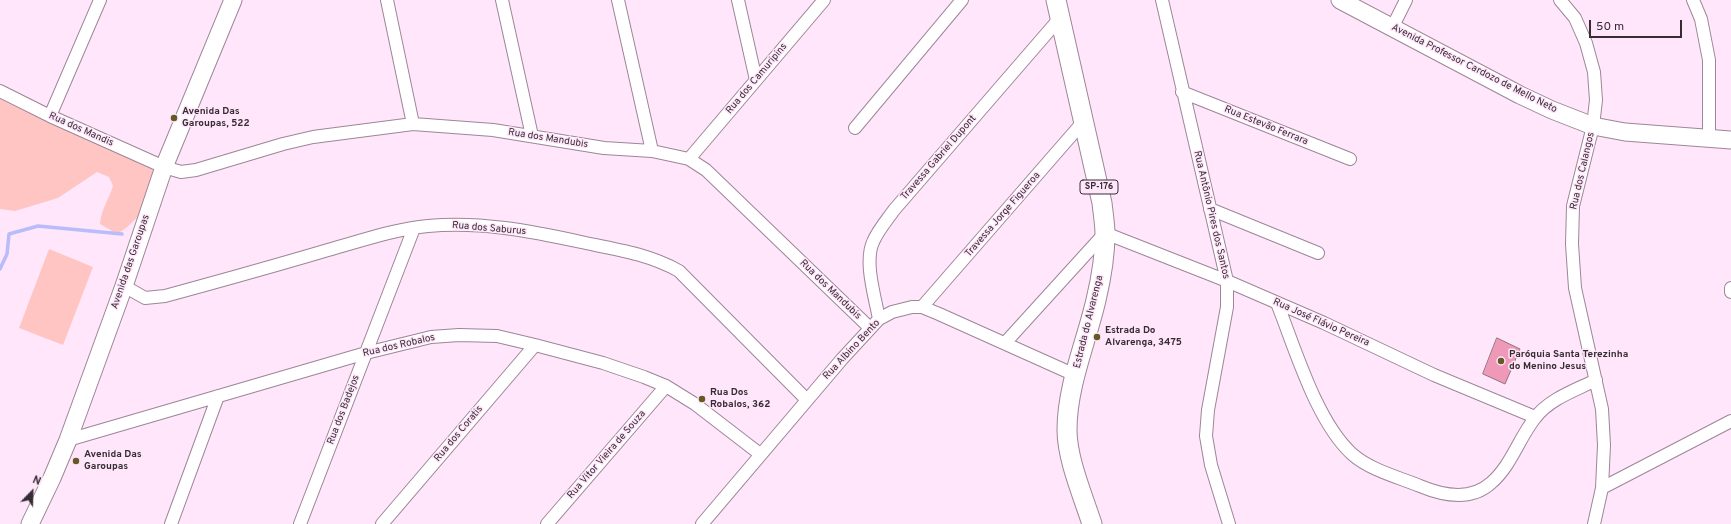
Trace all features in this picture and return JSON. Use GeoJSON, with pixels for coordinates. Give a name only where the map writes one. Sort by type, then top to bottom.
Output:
{"type":"FeatureCollection","features":[{"type":"Feature","properties":{"kind":"main road","name":"Estrada do Alvarenga"},"geometry":{"type":"LineString","coordinates":[[1058,9],[1102,203],[1105,234],[1101,272],[1096,299],[1069,404],[1067,431],[1069,452],[1092,524]]}},
{"type":"Feature","properties":{"kind":"street"},"geometry":{"type":"LineString","coordinates":[[50,116],[100,0]]}},
{"type":"Feature","properties":{"kind":"street","name":"Avenida das Garoupas"},"geometry":{"type":"LineString","coordinates":[[30,524],[68,440],[124,286],[164,167],[233,0]]}},
{"type":"Feature","properties":{"kind":"street"},"geometry":{"type":"LineString","coordinates":[[387,0],[413,124]]}},
{"type":"Feature","properties":{"kind":"street"},"geometry":{"type":"LineString","coordinates":[[502,0],[532,136]]}},
{"type":"Feature","properties":{"kind":"street"},"geometry":{"type":"LineString","coordinates":[[618,0],[652,151]]}},
{"type":"Feature","properties":{"kind":"street"},"geometry":{"type":"LineString","coordinates":[[738,0],[756,80]]}},
{"type":"Feature","properties":{"kind":"street","name":"Rua dos Camuripins"},"geometry":{"type":"LineString","coordinates":[[689,159],[824,0]]}},
{"type":"Feature","properties":{"kind":"street"},"geometry":{"type":"LineString","coordinates":[[855,128],[962,0]]}},
{"type":"Feature","properties":{"kind":"street","name":"Rua Antônio Pires dos Santos"},"geometry":{"type":"LineString","coordinates":[[1162,0],[1226,281],[1226,307],[1208,410],[1206,436],[1211,465],[1229,524]]}},
{"type":"Feature","properties":{"kind":"street","name":"Avenida Professor Cardozo de Mello Neto"},"geometry":{"type":"LineString","coordinates":[[1340,0],[1552,110],[1594,126],[1625,132],[1731,140]]}},
{"type":"Feature","properties":{"kind":"street"},"geometry":{"type":"LineString","coordinates":[[1392,28],[1406,0]]}},
{"type":"Feature","properties":{"kind":"street","name":"Rua dos Calangos"},"geometry":{"type":"LineString","coordinates":[[1560,0],[1575,18],[1586,43],[1594,72],[1596,100],[1594,126],[1573,206],[1572,244],[1575,288],[1602,409],[1604,445],[1602,488],[1594,524]]}},
{"type":"Feature","properties":{"kind":"street"},"geometry":{"type":"LineString","coordinates":[[1693,0],[1701,19],[1709,60],[1709,139]]}},
{"type":"Feature","properties":{"kind":"street","name":"Travessa Gabriel Dupont"},"geometry":{"type":"LineString","coordinates":[[879,319],[870,265],[870,253],[873,242],[879,231],[894,210],[1058,9]]}},
{"type":"Feature","properties":{"kind":"street","name":"Rua dos Mandis"},"geometry":{"type":"LineString","coordinates":[[0,91],[50,116],[164,167]]}},
{"type":"Feature","properties":{"kind":"street","name":"Rua Estevão Ferrara"},"geometry":{"type":"LineString","coordinates":[[1182,92],[1350,160]]}},
{"type":"Feature","properties":{"kind":"street","name":"Travessa Jorge Figueroa"},"geometry":{"type":"LineString","coordinates":[[922,307],[1084,122]]}},
{"type":"Feature","properties":{"kind":"street","name":"Rua dos Mandubis"},"geometry":{"type":"LineString","coordinates":[[164,167],[181,172],[196,170],[283,144],[313,137],[413,124],[493,130],[604,148],[652,151],[689,159],[706,170],[870,328]]}},
{"type":"Feature","properties":{"kind":"street"},"geometry":{"type":"LineString","coordinates":[[1210,209],[1318,253]]}},
{"type":"Feature","properties":{"kind":"street","name":"Rua dos Saburus"},"geometry":{"type":"LineString","coordinates":[[124,286],[145,298],[165,296],[358,242],[414,228],[440,225],[468,225],[514,229],[620,250],[662,262],[679,271],[807,400]]}},
{"type":"Feature","properties":{"kind":"street","name":"Rua dos Badejos"},"geometry":{"type":"LineString","coordinates":[[300,524],[414,228]]}},
{"type":"Feature","properties":{"kind":"street"},"geometry":{"type":"LineString","coordinates":[[1005,343],[1105,234]]}},
{"type":"Feature","properties":{"kind":"street","name":"Rua José Flávio Pereira"},"geometry":{"type":"LineString","coordinates":[[1105,234],[1278,303],[1434,375],[1535,417]]}},
{"type":"Feature","properties":{"kind":"street"},"geometry":{"type":"LineString","coordinates":[[1278,303],[1308,383],[1328,424],[1341,442],[1366,464],[1431,491],[1456,496],[1467,496],[1478,492],[1491,484],[1501,472],[1535,417],[1544,408],[1558,398],[1596,380]]}},
{"type":"Feature","properties":{"kind":"street","name":"Rua Albino Bento"},"geometry":{"type":"LineString","coordinates":[[702,524],[760,454],[870,328],[879,319],[903,308],[922,307],[1076,375]]}},
{"type":"Feature","properties":{"kind":"street","name":"Rua dos Robalos"},"geometry":{"type":"LineString","coordinates":[[68,440],[366,353],[431,337],[459,335],[497,336],[535,344],[603,363],[666,386],[695,404],[760,454]]}},
{"type":"Feature","properties":{"kind":"street","name":"Rua dos Coratis"},"geometry":{"type":"LineString","coordinates":[[382,524],[535,344]]}},
{"type":"Feature","properties":{"kind":"street","name":"Rua Vitor Vieira de Souza"},"geometry":{"type":"LineString","coordinates":[[547,524],[666,386]]}},
{"type":"Feature","properties":{"kind":"street"},"geometry":{"type":"LineString","coordinates":[[171,524],[218,396]]}},
{"type":"Feature","properties":{"kind":"street"},"geometry":{"type":"LineString","coordinates":[[1602,488],[1731,421]]}},
{"type":"Feature","properties":{"kind":"shaded area"},"geometry":{"type":"Polygon","coordinates":[[[0,84],[47,120],[149,163],[154,173],[141,214],[117,234],[100,224],[103,209],[113,186],[109,177],[97,172],[58,198],[15,211],[0,209],[0,84]]]}},
{"type":"Feature","properties":{"kind":"shaded area"},"geometry":{"type":"Polygon","coordinates":[[[49,249],[93,267],[63,345],[19,328],[49,249]]]}},
{"type":"Feature","properties":{"kind":"building","name":"Paróquia Santa Terezinha do Menino Jesus"},"geometry":{"type":"Polygon","coordinates":[[[1497,338],[1520,349],[1505,384],[1483,374],[1497,338]]]}},
{"type":"Feature","properties":{"kind":"waterway"},"geometry":{"type":"LineString","coordinates":[[0,269],[7,254],[9,234],[38,226],[122,234]]}},
{"type":"Feature","properties":{"kind":"place","name":"Avenida Das Garoupas, 522"},"geometry":{"type":"Point","coordinates":[174,118]}},
{"type":"Feature","properties":{"kind":"place","name":"Estrada Do Alvarenga, 3475"},"geometry":{"type":"Point","coordinates":[1097,337]}},
{"type":"Feature","properties":{"kind":"place","name":"Paróquia Santa Terezinha do Menino Jesus"},"geometry":{"type":"Point","coordinates":[1501,361]}},
{"type":"Feature","properties":{"kind":"place","name":"Rua Dos Robalos, 362"},"geometry":{"type":"Point","coordinates":[702,399]}},
{"type":"Feature","properties":{"kind":"place","name":"Avenida Das Garoupas"},"geometry":{"type":"Point","coordinates":[76,461]}}]}
